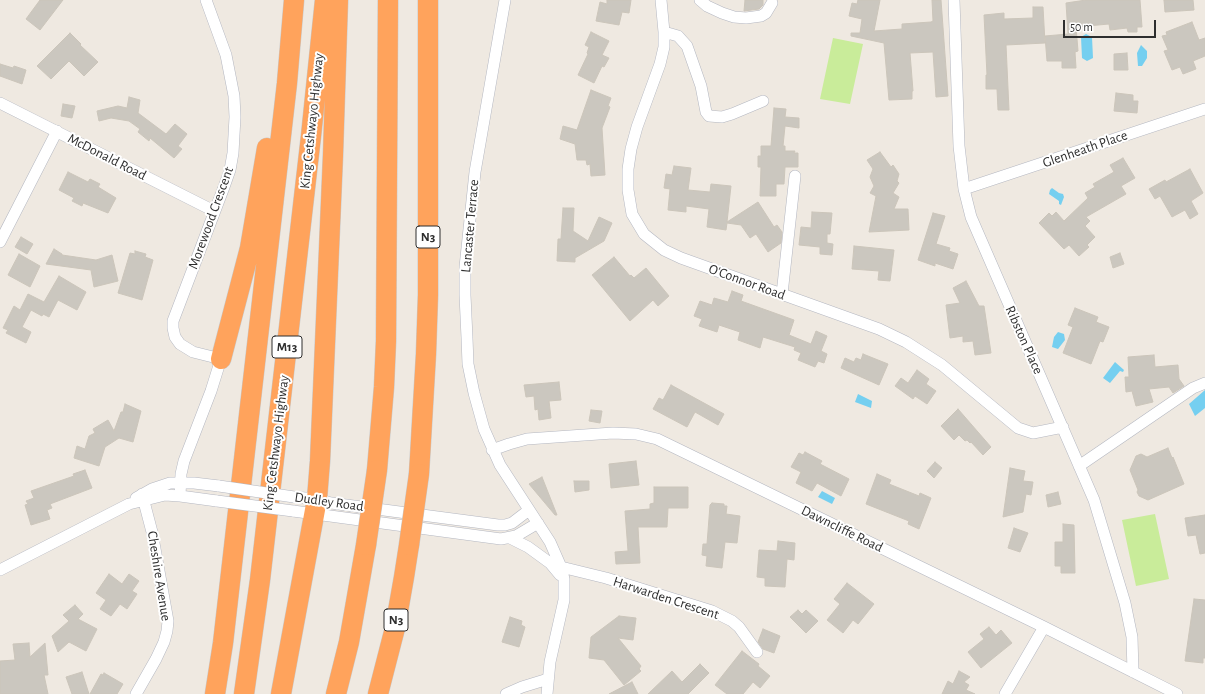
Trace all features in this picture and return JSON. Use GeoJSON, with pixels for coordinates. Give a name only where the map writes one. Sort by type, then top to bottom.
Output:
{"type":"FeatureCollection","features":[{"type":"Feature","properties":{"kind":"highway"},"geometry":{"type":"LineString","coordinates":[[221,359],[245,271],[254,228],[270,129],[283,0]]}},
{"type":"Feature","properties":{"kind":"highway","name":"King Cetshwayo Highway"},"geometry":{"type":"LineString","coordinates":[[215,694],[223,643],[288,83],[294,0]]}},
{"type":"Feature","properties":{"kind":"highway","name":"King Cetshwayo Highway"},"geometry":{"type":"LineString","coordinates":[[244,694],[260,580],[325,0]]}},
{"type":"Feature","properties":{"kind":"highway"},"geometry":{"type":"LineString","coordinates":[[281,694],[315,507],[320,461],[338,0]]}},
{"type":"Feature","properties":{"kind":"highway"},"geometry":{"type":"LineString","coordinates":[[336,694],[349,642],[377,470],[386,340],[388,0]]}},
{"type":"Feature","properties":{"kind":"highway","name":"N3"},"geometry":{"type":"LineString","coordinates":[[378,694],[395,628],[419,474],[428,302],[428,0]]}},
{"type":"Feature","properties":{"kind":"street","name":"Morewood Crescent"},"geometry":{"type":"LineString","coordinates":[[206,0],[226,55],[234,90],[236,117],[233,147],[230,170],[176,312],[173,328],[175,337],[184,348],[193,352],[221,359]]}},
{"type":"Feature","properties":{"kind":"street","name":"Lancaster Terrace"},"geometry":{"type":"LineString","coordinates":[[492,450],[484,429],[468,364],[465,288],[468,236],[475,172],[505,0]]}},
{"type":"Feature","properties":{"kind":"street","name":"O'Connor Road"},"geometry":{"type":"LineString","coordinates":[[661,0],[664,47],[660,64],[637,127],[631,149],[628,169],[628,190],[632,214],[644,234],[664,250],[879,329],[906,342],[942,365],[1018,428],[1033,433],[1063,427]]}},
{"type":"Feature","properties":{"kind":"street"},"geometry":{"type":"LineString","coordinates":[[700,0],[707,6],[722,13],[734,17],[746,18],[761,16],[766,13],[772,3]]}},
{"type":"Feature","properties":{"kind":"street","name":"Ribston Place"},"geometry":{"type":"LineString","coordinates":[[954,0],[958,146],[964,189],[971,217],[1094,500],[1125,603],[1132,637],[1133,672]]}},
{"type":"Feature","properties":{"kind":"street"},"geometry":{"type":"LineString","coordinates":[[664,32],[678,36],[687,46],[702,86],[704,106],[709,116],[722,117],[763,100]]}},
{"type":"Feature","properties":{"kind":"street","name":"McDonald Road"},"geometry":{"type":"LineString","coordinates":[[0,103],[214,211]]}},
{"type":"Feature","properties":{"kind":"street","name":"Glenheath Place"},"geometry":{"type":"LineString","coordinates":[[964,189],[1205,109]]}},
{"type":"Feature","properties":{"kind":"street"},"geometry":{"type":"LineString","coordinates":[[0,242],[57,132]]}},
{"type":"Feature","properties":{"kind":"street"},"geometry":{"type":"LineString","coordinates":[[782,294],[795,176]]}},
{"type":"Feature","properties":{"kind":"street"},"geometry":{"type":"LineString","coordinates":[[180,496],[181,474],[221,359]]}},
{"type":"Feature","properties":{"kind":"street"},"geometry":{"type":"LineString","coordinates":[[1079,466],[1193,388],[1205,383]]}},
{"type":"Feature","properties":{"kind":"street","name":"Dawncliffe Road"},"geometry":{"type":"LineString","coordinates":[[492,450],[527,439],[636,434],[657,439],[1044,627],[1177,694]]}},
{"type":"Feature","properties":{"kind":"street"},"geometry":{"type":"LineString","coordinates":[[492,450],[500,465],[550,542],[564,578],[564,600],[552,648],[547,694]]}},
{"type":"Feature","properties":{"kind":"street","name":"Dudley Road"},"geometry":{"type":"LineString","coordinates":[[0,570],[129,504],[160,485],[180,483],[218,486],[294,497],[315,507],[501,539],[522,534],[538,523]]}},
{"type":"Feature","properties":{"kind":"street","name":"Dudley Road"},"geometry":{"type":"LineString","coordinates":[[142,497],[180,496],[293,511],[338,504],[498,525],[512,523],[529,510]]}},
{"type":"Feature","properties":{"kind":"street","name":"Cheshire Avenue"},"geometry":{"type":"LineString","coordinates":[[136,694],[164,642],[168,621],[152,532],[142,497]]}},
{"type":"Feature","properties":{"kind":"street","name":"Dudley Road"},"geometry":{"type":"LineString","coordinates":[[510,538],[528,547],[550,563],[564,578]]}},
{"type":"Feature","properties":{"kind":"street","name":"Harwarden Crescent"},"geometry":{"type":"LineString","coordinates":[[561,567],[606,578],[712,611],[732,621],[739,627],[757,652]]}},
{"type":"Feature","properties":{"kind":"street"},"geometry":{"type":"LineString","coordinates":[[1005,694],[1044,627]]}},
{"type":"Feature","properties":{"kind":"street"},"geometry":{"type":"LineString","coordinates":[[506,694],[522,687],[548,679]]}},
{"type":"Feature","properties":{"kind":"green space"},"geometry":{"type":"Polygon","coordinates":[[[833,38],[863,44],[850,104],[820,99],[833,38]]]}},
{"type":"Feature","properties":{"kind":"green space"},"geometry":{"type":"Polygon","coordinates":[[[1155,514],[1169,579],[1136,586],[1122,520],[1155,514]]]}},
{"type":"Feature","properties":{"kind":"water"},"geometry":{"type":"Polygon","coordinates":[[[1086,34],[1092,37],[1093,58],[1087,61],[1082,58],[1081,37],[1086,34]]]}},
{"type":"Feature","properties":{"kind":"water"},"geometry":{"type":"Polygon","coordinates":[[[1141,45],[1147,51],[1147,58],[1142,66],[1138,66],[1137,53],[1141,45]]]}},
{"type":"Feature","properties":{"kind":"water"},"geometry":{"type":"Polygon","coordinates":[[[1052,188],[1063,194],[1064,197],[1061,205],[1059,204],[1059,201],[1049,194],[1052,188]]]}},
{"type":"Feature","properties":{"kind":"water"},"geometry":{"type":"Polygon","coordinates":[[[1058,332],[1064,334],[1065,340],[1058,349],[1052,347],[1054,337],[1058,332]]]}},
{"type":"Feature","properties":{"kind":"water"},"geometry":{"type":"Polygon","coordinates":[[[1115,362],[1124,370],[1123,372],[1120,371],[1110,383],[1103,378],[1115,362]]]}},
{"type":"Feature","properties":{"kind":"water"},"geometry":{"type":"Polygon","coordinates":[[[1205,390],[1205,408],[1195,416],[1189,404],[1205,390]]]}},
{"type":"Feature","properties":{"kind":"water"},"geometry":{"type":"Polygon","coordinates":[[[858,394],[872,401],[871,408],[855,402],[858,394]]]}},
{"type":"Feature","properties":{"kind":"water"},"geometry":{"type":"Polygon","coordinates":[[[822,491],[835,498],[832,504],[818,497],[822,491]]]}},
{"type":"Feature","properties":{"kind":"building"},"geometry":{"type":"Polygon","coordinates":[[[40,0],[63,0],[40,30],[26,19],[40,0]]]}},
{"type":"Feature","properties":{"kind":"building"},"geometry":{"type":"Polygon","coordinates":[[[607,0],[631,0],[629,13],[622,12],[619,25],[596,21],[600,2],[607,4],[607,0]]]}},
{"type":"Feature","properties":{"kind":"building"},"geometry":{"type":"Polygon","coordinates":[[[745,0],[763,0],[763,5],[759,9],[744,11],[745,0]]]}},
{"type":"Feature","properties":{"kind":"building"},"geometry":{"type":"Polygon","coordinates":[[[858,0],[880,0],[874,31],[902,29],[902,24],[931,22],[933,21],[932,0],[941,0],[948,96],[936,97],[933,52],[910,53],[913,91],[912,99],[889,100],[884,43],[851,36],[851,33],[860,33],[862,19],[849,16],[852,3],[857,4],[858,0]]]}},
{"type":"Feature","properties":{"kind":"building"},"geometry":{"type":"Polygon","coordinates":[[[1086,0],[1140,0],[1142,27],[1137,27],[1137,32],[1128,32],[1127,28],[1110,30],[1109,24],[1076,27],[1078,51],[1075,52],[1076,68],[1062,68],[1062,61],[1047,61],[1045,36],[1068,34],[1066,3],[1086,0]]]}},
{"type":"Feature","properties":{"kind":"building"},"geometry":{"type":"Polygon","coordinates":[[[1164,0],[1193,0],[1194,10],[1165,12],[1164,0]]]}},
{"type":"Feature","properties":{"kind":"building"},"geometry":{"type":"Polygon","coordinates":[[[1033,7],[1043,7],[1045,43],[1006,45],[1009,110],[998,110],[997,89],[986,89],[987,75],[984,15],[1004,13],[1004,19],[1033,18],[1033,7]]]}},
{"type":"Feature","properties":{"kind":"building"},"geometry":{"type":"Polygon","coordinates":[[[1192,22],[1199,40],[1205,38],[1205,56],[1193,61],[1196,69],[1183,74],[1180,67],[1172,70],[1164,51],[1168,50],[1162,36],[1167,35],[1166,32],[1192,22]]]}},
{"type":"Feature","properties":{"kind":"building"},"geometry":{"type":"Polygon","coordinates":[[[591,32],[609,41],[602,55],[609,58],[604,67],[602,66],[594,83],[578,75],[588,54],[589,47],[585,45],[591,32]]]}},
{"type":"Feature","properties":{"kind":"building"},"geometry":{"type":"Polygon","coordinates":[[[70,33],[98,62],[84,76],[69,61],[51,79],[37,66],[70,33]]]}},
{"type":"Feature","properties":{"kind":"building"},"geometry":{"type":"Polygon","coordinates":[[[1127,53],[1128,70],[1114,70],[1114,54],[1127,53]]]}},
{"type":"Feature","properties":{"kind":"building"},"geometry":{"type":"Polygon","coordinates":[[[0,64],[26,70],[22,84],[0,76],[0,64]]]}},
{"type":"Feature","properties":{"kind":"building"},"geometry":{"type":"Polygon","coordinates":[[[591,90],[611,98],[608,106],[610,107],[602,128],[605,175],[591,176],[590,164],[587,165],[586,160],[577,160],[575,144],[560,139],[563,126],[577,130],[591,90]]]}},
{"type":"Feature","properties":{"kind":"building"},"geometry":{"type":"Polygon","coordinates":[[[1116,93],[1133,95],[1133,101],[1138,101],[1137,113],[1114,111],[1116,93]]]}},
{"type":"Feature","properties":{"kind":"building"},"geometry":{"type":"Polygon","coordinates":[[[129,97],[140,100],[138,113],[166,134],[175,124],[187,134],[178,146],[182,149],[174,158],[150,138],[149,141],[138,132],[140,129],[129,121],[111,118],[99,121],[97,111],[118,106],[127,108],[129,97]]]}},
{"type":"Feature","properties":{"kind":"building"},"geometry":{"type":"Polygon","coordinates":[[[63,104],[75,106],[72,118],[61,116],[63,104]]]}},
{"type":"Feature","properties":{"kind":"building"},"geometry":{"type":"Polygon","coordinates":[[[774,108],[786,109],[785,117],[799,118],[799,128],[785,126],[783,146],[785,146],[785,151],[795,151],[794,153],[798,153],[798,167],[785,167],[784,184],[776,184],[776,196],[760,196],[761,167],[758,167],[758,156],[761,156],[761,146],[771,146],[774,108]]]}},
{"type":"Feature","properties":{"kind":"building"},"geometry":{"type":"Polygon","coordinates":[[[880,152],[891,167],[893,165],[899,174],[897,181],[899,183],[893,193],[899,197],[894,209],[908,209],[909,230],[869,232],[876,196],[870,193],[874,186],[870,177],[873,169],[867,160],[880,152]]]}},
{"type":"Feature","properties":{"kind":"building"},"geometry":{"type":"Polygon","coordinates":[[[1123,158],[1135,178],[1121,186],[1126,194],[1086,217],[1090,221],[1085,226],[1095,237],[1087,245],[1089,247],[1079,256],[1069,245],[1064,249],[1039,223],[1049,213],[1052,216],[1056,212],[1064,221],[1088,198],[1085,193],[1095,187],[1093,184],[1114,172],[1110,165],[1123,158]]]}},
{"type":"Feature","properties":{"kind":"building"},"geometry":{"type":"Polygon","coordinates":[[[674,166],[691,168],[688,190],[710,192],[711,184],[731,186],[727,222],[758,202],[774,227],[777,225],[782,232],[781,243],[768,252],[756,234],[750,238],[741,225],[727,223],[726,230],[707,227],[709,209],[686,206],[686,212],[668,210],[670,189],[664,188],[666,174],[672,175],[674,166]]]}},
{"type":"Feature","properties":{"kind":"building"},"geometry":{"type":"Polygon","coordinates":[[[1190,169],[1203,193],[1191,201],[1198,214],[1190,219],[1185,210],[1172,217],[1160,196],[1155,199],[1149,189],[1190,169]]]}},
{"type":"Feature","properties":{"kind":"building"},"geometry":{"type":"Polygon","coordinates":[[[68,172],[88,182],[90,179],[100,184],[98,187],[116,198],[108,213],[83,203],[82,206],[72,201],[74,198],[59,190],[68,172]]]}},
{"type":"Feature","properties":{"kind":"building"},"geometry":{"type":"Polygon","coordinates":[[[563,208],[574,208],[573,231],[588,241],[599,217],[612,223],[604,241],[575,258],[575,262],[557,261],[558,239],[561,239],[563,208]]]}},
{"type":"Feature","properties":{"kind":"building"},"geometry":{"type":"Polygon","coordinates":[[[812,212],[832,213],[830,234],[827,234],[827,243],[833,244],[832,255],[820,254],[820,247],[799,245],[801,227],[811,228],[812,212]]]}},
{"type":"Feature","properties":{"kind":"building"},"geometry":{"type":"Polygon","coordinates":[[[933,213],[945,216],[936,244],[950,248],[949,251],[958,254],[953,269],[935,263],[935,266],[918,260],[933,213]]]}},
{"type":"Feature","properties":{"kind":"building"},"geometry":{"type":"Polygon","coordinates":[[[21,237],[33,244],[27,254],[15,247],[21,237]]]}},
{"type":"Feature","properties":{"kind":"building"},"geometry":{"type":"Polygon","coordinates":[[[854,246],[894,250],[890,281],[878,280],[879,271],[852,269],[854,246]]]}},
{"type":"Feature","properties":{"kind":"building"},"geometry":{"type":"Polygon","coordinates":[[[54,249],[62,255],[96,260],[112,255],[118,281],[94,287],[91,270],[46,264],[54,249]]]}},
{"type":"Feature","properties":{"kind":"building"},"geometry":{"type":"Polygon","coordinates":[[[135,251],[146,254],[145,257],[153,260],[142,300],[118,293],[130,253],[135,254],[135,251]]]}},
{"type":"Feature","properties":{"kind":"building"},"geometry":{"type":"Polygon","coordinates":[[[1120,253],[1124,264],[1113,268],[1110,257],[1120,253]]]}},
{"type":"Feature","properties":{"kind":"building"},"geometry":{"type":"Polygon","coordinates":[[[19,254],[40,266],[30,287],[8,275],[19,254]]]}},
{"type":"Feature","properties":{"kind":"building"},"geometry":{"type":"Polygon","coordinates":[[[614,257],[630,276],[631,275],[634,278],[646,268],[669,296],[658,306],[653,300],[630,321],[592,275],[614,257]]]}},
{"type":"Feature","properties":{"kind":"building"},"geometry":{"type":"Polygon","coordinates":[[[59,276],[86,292],[77,310],[58,300],[49,317],[43,314],[42,316],[31,310],[22,327],[31,332],[26,343],[6,333],[8,330],[3,328],[14,306],[20,310],[28,294],[44,302],[59,276]]]}},
{"type":"Feature","properties":{"kind":"building"},"geometry":{"type":"Polygon","coordinates":[[[966,281],[979,306],[984,306],[991,353],[975,355],[973,341],[963,342],[963,336],[950,338],[946,305],[960,303],[953,288],[966,281]]]}},
{"type":"Feature","properties":{"kind":"building"},"geometry":{"type":"Polygon","coordinates":[[[732,291],[743,295],[741,301],[794,320],[789,335],[811,344],[816,331],[827,336],[821,351],[827,354],[824,363],[818,361],[815,367],[798,360],[801,353],[794,350],[795,347],[763,337],[760,348],[738,340],[740,332],[719,325],[717,332],[699,326],[702,319],[694,316],[700,301],[712,305],[714,298],[728,302],[732,291]]]}},
{"type":"Feature","properties":{"kind":"building"},"geometry":{"type":"Polygon","coordinates":[[[1075,308],[1098,317],[1096,322],[1109,327],[1103,342],[1100,341],[1091,364],[1063,353],[1073,327],[1068,325],[1075,308]]]}},
{"type":"Feature","properties":{"kind":"building"},"geometry":{"type":"Polygon","coordinates":[[[863,354],[888,364],[879,385],[841,368],[845,358],[854,362],[856,358],[861,360],[863,354]]]}},
{"type":"Feature","properties":{"kind":"building"},"geometry":{"type":"Polygon","coordinates":[[[1154,355],[1155,367],[1178,365],[1179,379],[1184,386],[1173,393],[1169,387],[1149,389],[1153,402],[1136,406],[1132,391],[1126,392],[1125,377],[1129,377],[1128,357],[1154,355]]]}},
{"type":"Feature","properties":{"kind":"building"},"geometry":{"type":"Polygon","coordinates":[[[917,370],[929,379],[926,384],[936,391],[927,404],[915,396],[913,399],[895,386],[901,378],[908,383],[917,370]]]}},
{"type":"Feature","properties":{"kind":"building"},"geometry":{"type":"Polygon","coordinates":[[[559,382],[561,400],[549,401],[551,418],[539,420],[538,409],[535,410],[534,396],[526,397],[524,385],[559,382]]]}},
{"type":"Feature","properties":{"kind":"building"},"geometry":{"type":"Polygon","coordinates":[[[671,385],[724,414],[718,425],[695,412],[687,427],[653,409],[659,398],[663,400],[671,385]]]}},
{"type":"Feature","properties":{"kind":"building"},"geometry":{"type":"Polygon","coordinates":[[[125,404],[141,411],[133,442],[119,438],[105,447],[99,466],[74,458],[77,446],[85,449],[89,436],[95,433],[93,429],[108,420],[114,431],[125,404]]]}},
{"type":"Feature","properties":{"kind":"building"},"geometry":{"type":"Polygon","coordinates":[[[958,409],[991,447],[983,455],[971,442],[970,443],[967,440],[965,441],[959,435],[954,440],[941,426],[958,409]]]}},
{"type":"Feature","properties":{"kind":"building"},"geometry":{"type":"Polygon","coordinates":[[[591,410],[602,411],[600,423],[589,421],[591,410]]]}},
{"type":"Feature","properties":{"kind":"building"},"geometry":{"type":"Polygon","coordinates":[[[1168,448],[1184,484],[1148,500],[1139,496],[1130,470],[1136,456],[1141,454],[1147,457],[1168,448]]]}},
{"type":"Feature","properties":{"kind":"building"},"geometry":{"type":"Polygon","coordinates":[[[805,452],[822,461],[820,464],[849,479],[841,496],[817,483],[812,491],[796,483],[801,472],[791,467],[799,453],[803,455],[805,452]]]}},
{"type":"Feature","properties":{"kind":"building"},"geometry":{"type":"Polygon","coordinates":[[[636,461],[639,485],[611,488],[609,464],[636,461]]]}},
{"type":"Feature","properties":{"kind":"building"},"geometry":{"type":"Polygon","coordinates":[[[935,462],[942,468],[934,478],[927,471],[935,462]]]}},
{"type":"Feature","properties":{"kind":"building"},"geometry":{"type":"Polygon","coordinates":[[[1010,468],[1025,471],[1023,481],[1033,482],[1031,495],[1026,494],[1023,512],[1003,517],[1010,468]]]}},
{"type":"Feature","properties":{"kind":"building"},"geometry":{"type":"Polygon","coordinates":[[[85,470],[92,488],[50,504],[52,508],[47,510],[50,519],[31,525],[25,505],[28,504],[26,501],[34,498],[31,491],[74,476],[73,474],[85,470]]]}},
{"type":"Feature","properties":{"kind":"building"},"geometry":{"type":"Polygon","coordinates":[[[877,474],[891,480],[889,484],[919,496],[920,493],[931,498],[919,529],[908,524],[909,521],[866,504],[877,474]]]}},
{"type":"Feature","properties":{"kind":"building"},"geometry":{"type":"Polygon","coordinates":[[[542,477],[557,515],[555,515],[529,484],[542,477]]]}},
{"type":"Feature","properties":{"kind":"building"},"geometry":{"type":"Polygon","coordinates":[[[574,481],[589,481],[589,490],[575,492],[574,481]]]}},
{"type":"Feature","properties":{"kind":"building"},"geometry":{"type":"Polygon","coordinates":[[[654,487],[688,487],[688,508],[668,508],[667,527],[638,527],[640,563],[616,564],[615,552],[628,551],[625,511],[650,509],[650,504],[654,503],[654,487]]]}},
{"type":"Feature","properties":{"kind":"building"},"geometry":{"type":"Polygon","coordinates":[[[1058,492],[1061,504],[1048,507],[1046,495],[1058,492]]]}},
{"type":"Feature","properties":{"kind":"building"},"geometry":{"type":"Polygon","coordinates":[[[712,503],[724,504],[724,506],[727,506],[726,514],[740,516],[737,543],[725,542],[722,568],[706,566],[707,556],[702,555],[703,544],[707,544],[710,505],[712,503]]]}},
{"type":"Feature","properties":{"kind":"building"},"geometry":{"type":"Polygon","coordinates":[[[1205,515],[1205,553],[1200,554],[1196,535],[1188,536],[1185,518],[1205,515]]]}},
{"type":"Feature","properties":{"kind":"building"},"geometry":{"type":"Polygon","coordinates":[[[1063,524],[1074,525],[1075,573],[1061,573],[1061,566],[1055,566],[1055,542],[1063,542],[1063,524]]]}},
{"type":"Feature","properties":{"kind":"building"},"geometry":{"type":"Polygon","coordinates":[[[1014,528],[1028,533],[1020,552],[1008,548],[1014,528]]]}},
{"type":"Feature","properties":{"kind":"building"},"geometry":{"type":"Polygon","coordinates":[[[778,541],[795,543],[794,560],[787,559],[785,587],[765,586],[765,578],[757,577],[759,550],[777,551],[778,541]]]}},
{"type":"Feature","properties":{"kind":"building"},"geometry":{"type":"Polygon","coordinates":[[[109,574],[122,584],[129,574],[139,581],[132,591],[137,594],[127,609],[120,604],[111,616],[100,609],[106,600],[96,593],[109,574]]]}},
{"type":"Feature","properties":{"kind":"building"},"geometry":{"type":"Polygon","coordinates":[[[847,583],[874,604],[858,624],[853,620],[843,633],[827,620],[840,604],[834,599],[847,583]]]}},
{"type":"Feature","properties":{"kind":"building"},"geometry":{"type":"Polygon","coordinates":[[[1194,599],[1205,600],[1205,658],[1203,658],[1203,663],[1185,661],[1194,599]]]}},
{"type":"Feature","properties":{"kind":"building"},"geometry":{"type":"Polygon","coordinates":[[[75,605],[83,614],[78,619],[97,629],[86,651],[69,642],[58,652],[52,636],[69,621],[63,615],[75,605]]]}},
{"type":"Feature","properties":{"kind":"building"},"geometry":{"type":"Polygon","coordinates":[[[798,610],[802,614],[806,610],[818,621],[806,633],[790,617],[798,610]]]}},
{"type":"Feature","properties":{"kind":"building"},"geometry":{"type":"Polygon","coordinates":[[[619,616],[636,618],[633,640],[618,638],[641,666],[639,669],[641,671],[624,685],[604,660],[589,658],[591,637],[619,616]]]}},
{"type":"Feature","properties":{"kind":"building"},"geometry":{"type":"Polygon","coordinates":[[[510,617],[522,621],[521,625],[525,627],[519,647],[502,642],[510,617]]]}},
{"type":"Feature","properties":{"kind":"building"},"geometry":{"type":"Polygon","coordinates":[[[989,627],[996,635],[1001,630],[1012,643],[981,668],[968,652],[984,639],[980,634],[989,627]]]}},
{"type":"Feature","properties":{"kind":"building"},"geometry":{"type":"Polygon","coordinates":[[[763,629],[780,636],[774,653],[763,649],[758,642],[763,629]]]}},
{"type":"Feature","properties":{"kind":"building"},"geometry":{"type":"Polygon","coordinates":[[[29,643],[30,657],[45,643],[48,675],[44,675],[48,694],[0,694],[0,661],[15,660],[13,644],[29,643]]]}},
{"type":"Feature","properties":{"kind":"building"},"geometry":{"type":"Polygon","coordinates":[[[742,651],[759,664],[758,666],[770,676],[760,688],[753,682],[743,694],[727,694],[715,685],[742,651]]]}},
{"type":"Feature","properties":{"kind":"building"},"geometry":{"type":"Polygon","coordinates":[[[700,664],[709,673],[688,694],[648,694],[672,671],[682,682],[700,664]]]}},
{"type":"Feature","properties":{"kind":"building"},"geometry":{"type":"Polygon","coordinates":[[[959,671],[970,677],[964,682],[969,685],[966,690],[975,694],[942,694],[948,681],[953,684],[959,671]]]}},
{"type":"Feature","properties":{"kind":"building"},"geometry":{"type":"Polygon","coordinates":[[[82,672],[89,694],[72,694],[66,677],[82,672]]]}},
{"type":"Feature","properties":{"kind":"building"},"geometry":{"type":"Polygon","coordinates":[[[104,673],[123,684],[117,694],[90,694],[101,674],[103,675],[104,673]]]}},
{"type":"Feature","properties":{"kind":"building"},"geometry":{"type":"Polygon","coordinates":[[[632,682],[638,694],[609,694],[632,682]]]}}]}
